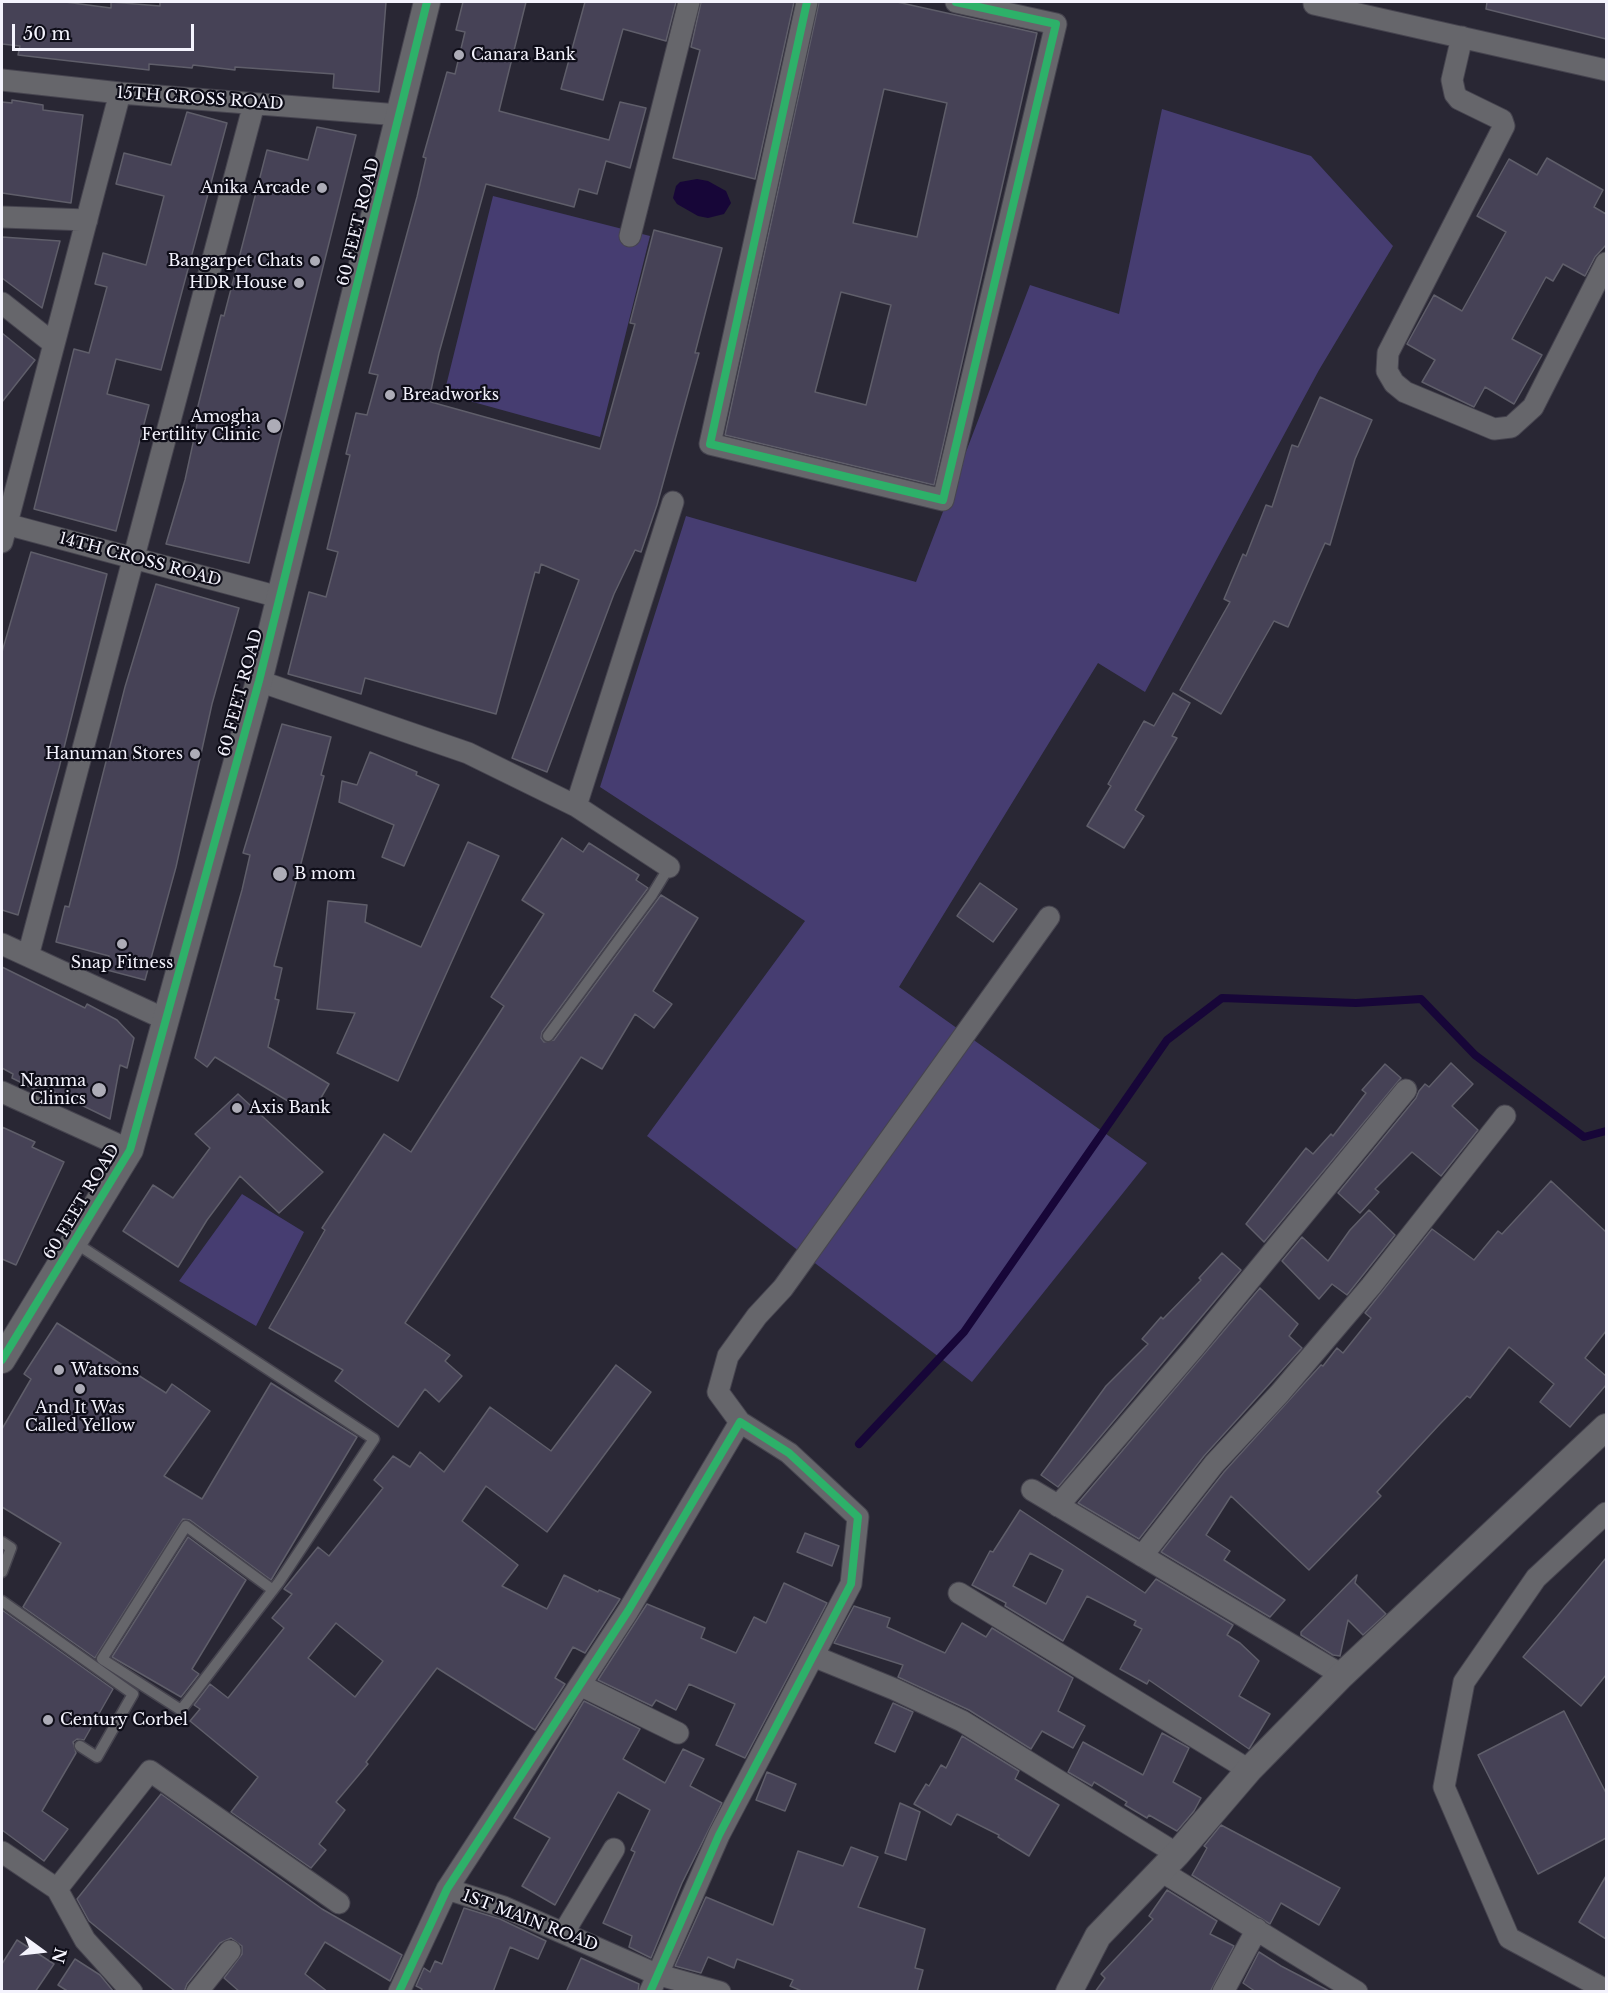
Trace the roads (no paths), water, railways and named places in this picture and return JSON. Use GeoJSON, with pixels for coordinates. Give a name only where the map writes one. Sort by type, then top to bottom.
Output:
{"type":"FeatureCollection","features":[{"type":"Feature","properties":{"kind":"street","name":"60 FEET ROAD"},"geometry":{"type":"LineString","coordinates":[[2,1360],[8,1334],[74,1242],[130,1150],[259,681],[427,2]]}},
{"type":"Feature","properties":{"kind":"street"},"geometry":{"type":"LineString","coordinates":[[630,236],[689,2]]}},
{"type":"Feature","properties":{"kind":"street"},"geometry":{"type":"LineString","coordinates":[[807,2],[710,444],[943,500],[1056,24],[956,2]]}},
{"type":"Feature","properties":{"kind":"street"},"geometry":{"type":"LineString","coordinates":[[1314,2],[1314,4],[1606,70]]}},
{"type":"Feature","properties":{"kind":"street"},"geometry":{"type":"LineString","coordinates":[[1462,38],[1452,80],[1455,94],[1459,99],[1502,120],[1504,126],[1388,353],[1387,371],[1394,383],[1405,392],[1494,429],[1511,427],[1533,407],[1606,263]]}},
{"type":"Feature","properties":{"kind":"street","name":"15TH CROSS ROAD"},"geometry":{"type":"LineString","coordinates":[[2,80],[120,93],[399,115]]}},
{"type":"Feature","properties":{"kind":"street"},"geometry":{"type":"LineString","coordinates":[[3,530],[120,93]]}},
{"type":"Feature","properties":{"kind":"street"},"geometry":{"type":"LineString","coordinates":[[28,956],[254,104]]}},
{"type":"Feature","properties":{"kind":"street"},"geometry":{"type":"LineString","coordinates":[[2,217],[87,220]]}},
{"type":"Feature","properties":{"kind":"street"},"geometry":{"type":"LineString","coordinates":[[2,303],[54,344]]}},
{"type":"Feature","properties":{"kind":"street"},"geometry":{"type":"LineString","coordinates":[[576,806],[673,502]]}},
{"type":"Feature","properties":{"kind":"street","name":"14TH CROSS ROAD"},"geometry":{"type":"LineString","coordinates":[[3,530],[134,558],[279,597]]}},
{"type":"Feature","properties":{"kind":"street"},"geometry":{"type":"LineString","coordinates":[[259,681],[468,753],[576,806],[669,867]]}},
{"type":"Feature","properties":{"kind":"street"},"geometry":{"type":"LineString","coordinates":[[653,1983],[719,1835],[851,1584],[858,1517],[789,1453],[740,1422],[718,1392],[728,1356],[757,1316],[783,1288],[1049,917]]}},
{"type":"Feature","properties":{"kind":"street"},"geometry":{"type":"LineString","coordinates":[[2,944],[167,1020]]}},
{"type":"Feature","properties":{"kind":"street"},"geometry":{"type":"LineString","coordinates":[[1058,1506],[1193,1349],[1406,1090]]}},
{"type":"Feature","properties":{"kind":"street"},"geometry":{"type":"LineString","coordinates":[[2,1092],[130,1150]]}},
{"type":"Feature","properties":{"kind":"street"},"geometry":{"type":"LineString","coordinates":[[1142,1556],[1214,1464],[1280,1393],[1371,1286],[1505,1116]]}},
{"type":"Feature","properties":{"kind":"street"},"geometry":{"type":"LineString","coordinates":[[447,1889],[628,1611],[740,1422]]}},
{"type":"Feature","properties":{"kind":"street"},"geometry":{"type":"LineString","coordinates":[[1069,1992],[1098,1936],[1169,1862],[1249,1770],[1342,1675],[1606,1427]]}},
{"type":"Feature","properties":{"kind":"street"},"geometry":{"type":"LineString","coordinates":[[1032,1490],[1342,1675]]}},
{"type":"Feature","properties":{"kind":"street"},"geometry":{"type":"LineString","coordinates":[[1606,1513],[1536,1578],[1464,1682],[1444,1787],[1509,1938],[1606,1990]]}},
{"type":"Feature","properties":{"kind":"street"},"geometry":{"type":"LineString","coordinates":[[959,1593],[1249,1770]]}},
{"type":"Feature","properties":{"kind":"street"},"geometry":{"type":"LineString","coordinates":[[813,1656],[894,1689],[962,1721],[1169,1862],[1257,1929],[1357,1992]]}},
{"type":"Feature","properties":{"kind":"street"},"geometry":{"type":"LineString","coordinates":[[580,1685],[678,1733]]}},
{"type":"Feature","properties":{"kind":"street"},"geometry":{"type":"LineString","coordinates":[[57,1889],[150,1771],[339,1903]]}},
{"type":"Feature","properties":{"kind":"street"},"geometry":{"type":"LineString","coordinates":[[564,1932],[614,1849]]}},
{"type":"Feature","properties":{"kind":"street"},"geometry":{"type":"LineString","coordinates":[[2,1852],[57,1889],[85,1940],[132,1992]]}},
{"type":"Feature","properties":{"kind":"street","name":"1ST MAIN ROAD"},"geometry":{"type":"LineString","coordinates":[[399,1992],[447,1889],[504,1907],[564,1932],[653,1983],[720,1992]]}},
{"type":"Feature","properties":{"kind":"street"},"geometry":{"type":"LineString","coordinates":[[1222,1992],[1257,1929]]}},
{"type":"Feature","properties":{"kind":"street"},"geometry":{"type":"LineString","coordinates":[[197,1992],[230,1951]]}},
{"type":"Feature","properties":{"kind":"lane"},"geometry":{"type":"LineString","coordinates":[[548,1036],[652,895],[669,867]]}},
{"type":"Feature","properties":{"kind":"lane"},"geometry":{"type":"LineString","coordinates":[[74,1242],[374,1439],[273,1590],[181,1710],[102,1659],[186,1526],[273,1590]]}},
{"type":"Feature","properties":{"kind":"lane"},"geometry":{"type":"LineString","coordinates":[[2,1542],[11,1548],[2,1572]]}},
{"type":"Feature","properties":{"kind":"lane"},"geometry":{"type":"LineString","coordinates":[[2,1601],[133,1694],[96,1757],[80,1746]]}},
{"type":"Feature","properties":{"kind":"waterway"},"geometry":{"type":"LineString","coordinates":[[859,1444],[964,1332],[1167,1040],[1222,998],[1356,1003],[1421,999],[1475,1055],[1584,1137],[1606,1131]]}},
{"type":"Feature","properties":{"kind":"place","name":"Canara Bank"},"geometry":{"type":"Point","coordinates":[459,55]}},
{"type":"Feature","properties":{"kind":"place","name":"Anika Arcade"},"geometry":{"type":"Point","coordinates":[322,188]}},
{"type":"Feature","properties":{"kind":"place","name":"Bangarpet Chats"},"geometry":{"type":"Point","coordinates":[315,261]}},
{"type":"Feature","properties":{"kind":"place","name":"HDR House"},"geometry":{"type":"Point","coordinates":[299,283]}},
{"type":"Feature","properties":{"kind":"place","name":"Breadworks"},"geometry":{"type":"Point","coordinates":[390,395]}},
{"type":"Feature","properties":{"kind":"place","name":"Amogha Fertility Clinic"},"geometry":{"type":"Point","coordinates":[274,426]}},
{"type":"Feature","properties":{"kind":"place","name":"Hanuman Stores"},"geometry":{"type":"Point","coordinates":[195,754]}},
{"type":"Feature","properties":{"kind":"place","name":"B mom"},"geometry":{"type":"Point","coordinates":[280,874]}},
{"type":"Feature","properties":{"kind":"place","name":"Snap Fitness"},"geometry":{"type":"Point","coordinates":[122,944]}},
{"type":"Feature","properties":{"kind":"place","name":"Namma Clinics"},"geometry":{"type":"Point","coordinates":[99,1090]}},
{"type":"Feature","properties":{"kind":"place","name":"Axis Bank"},"geometry":{"type":"Point","coordinates":[237,1108]}},
{"type":"Feature","properties":{"kind":"place","name":"Watsons"},"geometry":{"type":"Point","coordinates":[59,1370]}},
{"type":"Feature","properties":{"kind":"place","name":"And It Was Called Yellow"},"geometry":{"type":"Point","coordinates":[80,1389]}},
{"type":"Feature","properties":{"kind":"place","name":"Century Corbel"},"geometry":{"type":"Point","coordinates":[48,1720]}}]}
